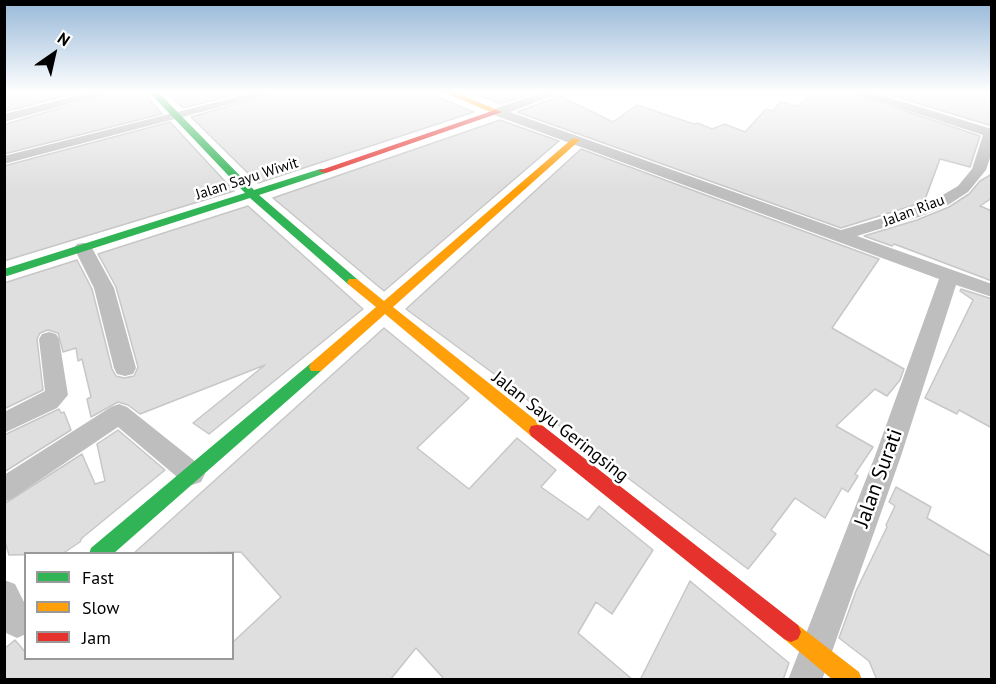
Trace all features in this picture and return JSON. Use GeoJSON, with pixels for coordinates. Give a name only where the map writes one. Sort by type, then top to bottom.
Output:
{"type":"FeatureCollection","features":[{"type":"Feature","properties":{"kind":"street"},"geometry":{"type":"LineString","coordinates":[[4,160],[149,124]]}},
{"type":"Feature","properties":{"kind":"street","name":"Jalan Sayu Geringsing"},"geometry":{"type":"LineString","coordinates":[[184,124],[254,195],[382,308],[851,680]]}},
{"type":"Feature","properties":{"kind":"street","name":"Jalan Sayu Wiwit"},"geometry":{"type":"LineString","coordinates":[[4,273],[254,195],[463,124]]}},
{"type":"Feature","properties":{"kind":"street"},"geometry":{"type":"LineString","coordinates":[[531,124],[992,291]]}},
{"type":"Feature","properties":{"kind":"street","name":"Jalan Riau"},"geometry":{"type":"LineString","coordinates":[[840,236],[914,214],[942,202],[963,189],[979,170],[990,134],[983,129],[966,124]]}},
{"type":"Feature","properties":{"kind":"street"},"geometry":{"type":"LineString","coordinates":[[100,552],[382,308],[447,255],[576,140]]}},
{"type":"Feature","properties":{"kind":"street"},"geometry":{"type":"LineString","coordinates":[[83,248],[104,288],[125,368]]}},
{"type":"Feature","properties":{"kind":"street","name":"Jalan Surati"},"geometry":{"type":"LineString","coordinates":[[805,680],[888,456],[950,275]]}},
{"type":"Feature","properties":{"kind":"street"},"geometry":{"type":"LineString","coordinates":[[4,423],[57,395],[49,339]]}},
{"type":"Feature","properties":{"kind":"street"},"geometry":{"type":"LineString","coordinates":[[4,490],[119,414],[192,474]]}},
{"type":"Feature","properties":{"kind":"building"},"geometry":{"type":"Polygon","coordinates":[[[6,124],[123,124],[4,154],[6,124]]]}},
{"type":"Feature","properties":{"kind":"building"},"geometry":{"type":"Polygon","coordinates":[[[163,124],[172,124],[234,191],[4,261],[4,166],[163,124]]]}},
{"type":"Feature","properties":{"kind":"building"},"geometry":{"type":"Polygon","coordinates":[[[198,124],[438,124],[258,183],[198,124]]]}},
{"type":"Feature","properties":{"kind":"building"},"geometry":{"type":"Polygon","coordinates":[[[489,124],[511,124],[559,141],[384,291],[273,198],[489,124]]]}},
{"type":"Feature","properties":{"kind":"building"},"geometry":{"type":"Polygon","coordinates":[[[550,124],[700,124],[712,129],[725,124],[745,132],[752,124],[944,124],[980,136],[970,167],[940,159],[924,202],[841,228],[550,124]]]}},
{"type":"Feature","properties":{"kind":"building"},"geometry":{"type":"Polygon","coordinates":[[[581,149],[879,259],[832,328],[904,369],[900,380],[887,396],[875,389],[836,426],[873,447],[855,474],[858,476],[848,492],[842,488],[825,518],[795,498],[771,530],[776,534],[748,569],[545,415],[516,390],[406,309],[581,149]]]}},
{"type":"Feature","properties":{"kind":"building"},"geometry":{"type":"Polygon","coordinates":[[[992,174],[992,198],[980,206],[992,211],[992,281],[894,244],[892,246],[864,236],[917,220],[949,207],[969,194],[980,181],[992,174]]]}},
{"type":"Feature","properties":{"kind":"building"},"geometry":{"type":"Polygon","coordinates":[[[248,206],[363,309],[209,434],[193,423],[265,365],[140,414],[128,405],[118,402],[91,417],[87,399],[91,397],[82,359],[78,361],[76,348],[63,352],[58,333],[48,330],[40,333],[37,339],[43,390],[4,409],[4,283],[77,260],[92,289],[112,369],[116,376],[124,378],[134,376],[138,367],[116,287],[98,254],[248,206]]]}},
{"type":"Feature","properties":{"kind":"building"},"geometry":{"type":"Polygon","coordinates":[[[961,289],[992,299],[992,428],[959,410],[957,414],[925,398],[973,300],[960,291],[961,289]]]}},
{"type":"Feature","properties":{"kind":"building"},"geometry":{"type":"Polygon","coordinates":[[[384,328],[469,398],[417,448],[469,489],[517,438],[556,470],[541,487],[588,520],[599,506],[653,550],[612,614],[596,602],[578,633],[633,680],[445,680],[416,648],[390,680],[4,680],[4,649],[15,640],[24,651],[24,660],[234,660],[234,641],[281,597],[241,552],[135,552],[384,328]]]}},
{"type":"Feature","properties":{"kind":"building"},"geometry":{"type":"Polygon","coordinates":[[[59,409],[61,413],[64,412],[71,430],[4,472],[4,435],[59,409]]]}},
{"type":"Feature","properties":{"kind":"building"},"geometry":{"type":"Polygon","coordinates":[[[118,430],[165,470],[65,552],[24,552],[24,555],[9,555],[4,538],[4,504],[82,454],[95,484],[105,481],[97,444],[118,430]]]}},
{"type":"Feature","properties":{"kind":"building"},"geometry":{"type":"Polygon","coordinates":[[[896,487],[931,507],[927,518],[992,557],[992,680],[877,680],[869,661],[839,638],[856,591],[895,506],[889,502],[896,487]]]}},
{"type":"Feature","properties":{"kind":"building"},"geometry":{"type":"Polygon","coordinates":[[[690,581],[789,663],[783,680],[640,680],[690,581]]]}},
{"type":"Feature","properties":{"kind":"traffic: fast"},"geometry":{"type":"LineString","coordinates":[[184,124],[253,195],[353,282]]}},
{"type":"Feature","properties":{"kind":"traffic: fast"},"geometry":{"type":"LineString","coordinates":[[4,273],[323,171]]}},
{"type":"Feature","properties":{"kind":"traffic: fast"},"geometry":{"type":"LineString","coordinates":[[100,552],[316,367]]}},
{"type":"Feature","properties":{"kind":"traffic: slow"},"geometry":{"type":"LineString","coordinates":[[316,367],[576,140]]}},
{"type":"Feature","properties":{"kind":"traffic: slow"},"geometry":{"type":"LineString","coordinates":[[353,282],[537,431]]}},
{"type":"Feature","properties":{"kind":"traffic: slow"},"geometry":{"type":"LineString","coordinates":[[791,632],[851,680]]}},
{"type":"Feature","properties":{"kind":"traffic: jam"},"geometry":{"type":"LineString","coordinates":[[323,171],[463,124]]}},
{"type":"Feature","properties":{"kind":"traffic: jam"},"geometry":{"type":"LineString","coordinates":[[537,431],[791,632]]}}]}
